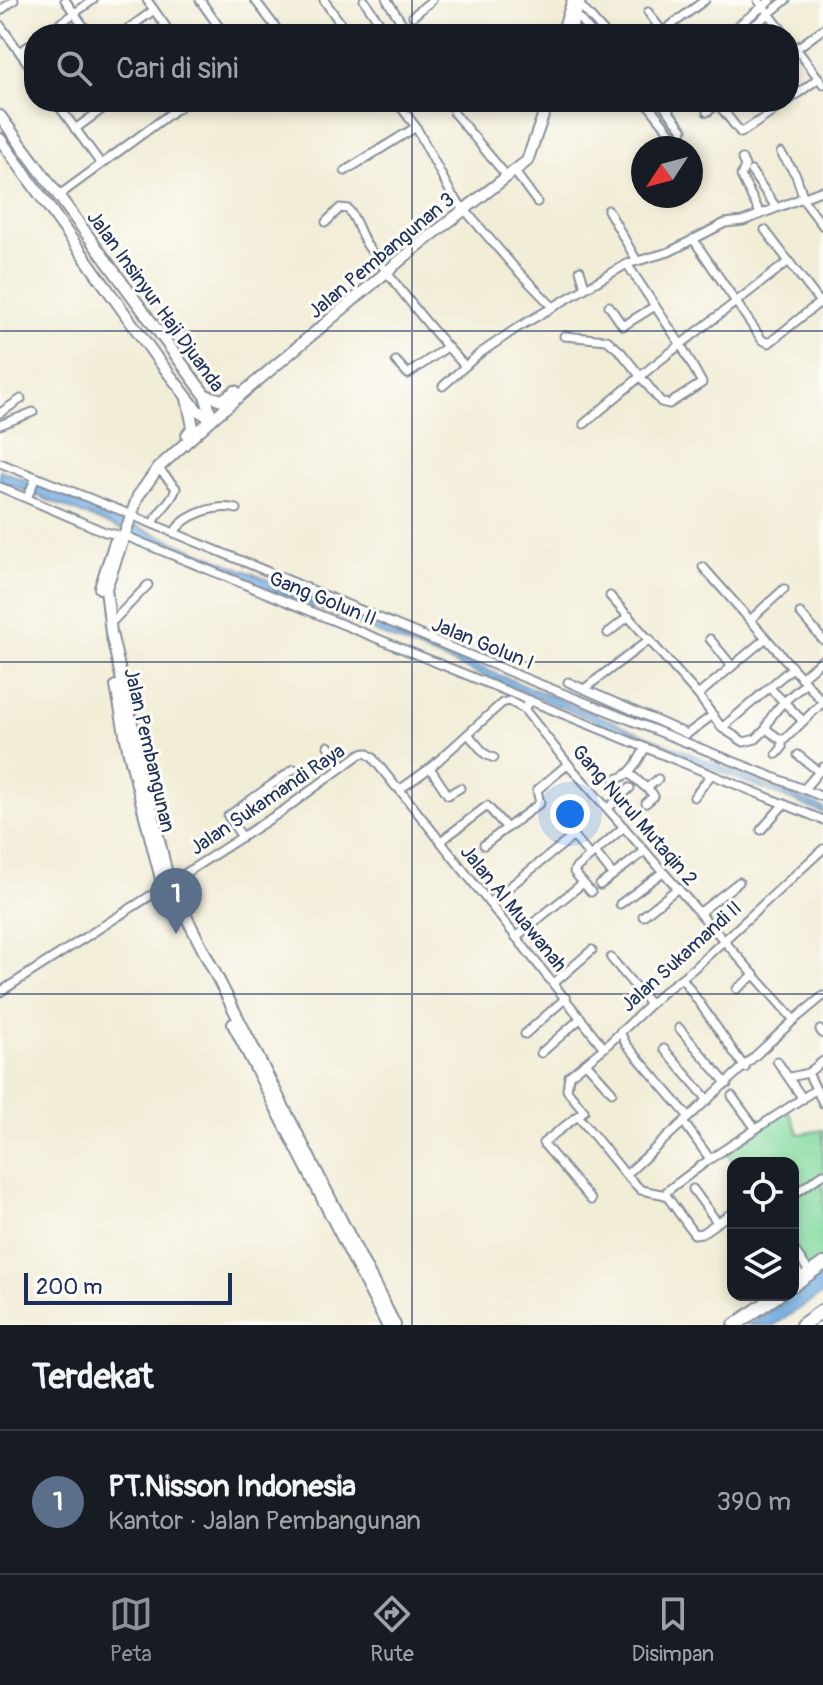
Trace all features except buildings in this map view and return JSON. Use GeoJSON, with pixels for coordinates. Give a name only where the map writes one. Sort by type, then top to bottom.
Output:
{"type":"FeatureCollection","features":[{"type":"Feature","properties":{"kind":"main road","name":"Jalan Pembangunan 3"},"geometry":{"type":"LineString","coordinates":[[510,173],[526,151],[538,112]]}},
{"type":"Feature","properties":{"kind":"main road","name":"Jalan Pembangunan 3"},"geometry":{"type":"LineString","coordinates":[[205,395],[222,400],[229,396],[464,206],[527,161],[545,112]]}},
{"type":"Feature","properties":{"kind":"main road","name":"Jalan Insinyur Haji Djuanda"},"geometry":{"type":"LineString","coordinates":[[1,119],[205,395],[212,419]]}},
{"type":"Feature","properties":{"kind":"main road","name":"Jalan Insinyur Haji Djuanda"},"geometry":{"type":"LineString","coordinates":[[0,139],[138,334],[197,410],[212,419]]}},
{"type":"Feature","properties":{"kind":"main road","name":"Jalan Pembangunan 3"},"geometry":{"type":"LineString","coordinates":[[212,419],[385,269]]}},
{"type":"Feature","properties":{"kind":"main road"},"geometry":{"type":"LineString","coordinates":[[138,334],[141,328],[152,325]]}},
{"type":"Feature","properties":{"kind":"main road","name":"Jalan Pembangunan"},"geometry":{"type":"LineString","coordinates":[[187,398],[192,429],[150,469],[140,484],[100,587],[128,749],[166,885],[387,1325]]}},
{"type":"Feature","properties":{"kind":"main road","name":"Jalan Pembangunan"},"geometry":{"type":"LineString","coordinates":[[128,515],[145,483],[158,468],[212,419]]}},
{"type":"Feature","properties":{"kind":"main road","name":"Jalan Pembangunan"},"geometry":{"type":"LineString","coordinates":[[121,535],[106,588],[109,621],[166,885],[395,1325]]}},
{"type":"Feature","properties":{"kind":"main road"},"geometry":{"type":"LineString","coordinates":[[802,1279],[823,1264]]}},
{"type":"Feature","properties":{"kind":"main road"},"geometry":{"type":"LineString","coordinates":[[735,1325],[769,1301]]}},
{"type":"Feature","properties":{"kind":"main road"},"geometry":{"type":"LineString","coordinates":[[802,1325],[823,1310]]}},
{"type":"Feature","properties":{"kind":"street"},"geometry":{"type":"LineString","coordinates":[[0,11],[14,0]]}},
{"type":"Feature","properties":{"kind":"street"},"geometry":{"type":"LineString","coordinates":[[65,0],[82,24]]}},
{"type":"Feature","properties":{"kind":"street"},"geometry":{"type":"LineString","coordinates":[[59,24],[93,0]]}},
{"type":"Feature","properties":{"kind":"street"},"geometry":{"type":"LineString","coordinates":[[147,0],[164,24]]}},
{"type":"Feature","properties":{"kind":"street"},"geometry":{"type":"LineString","coordinates":[[200,0],[217,24]]}},
{"type":"Feature","properties":{"kind":"street"},"geometry":{"type":"LineString","coordinates":[[255,0],[273,24]]}},
{"type":"Feature","properties":{"kind":"street"},"geometry":{"type":"LineString","coordinates":[[364,0],[380,24]]}},
{"type":"Feature","properties":{"kind":"street"},"geometry":{"type":"LineString","coordinates":[[387,0],[403,24]]}},
{"type":"Feature","properties":{"kind":"street"},"geometry":{"type":"LineString","coordinates":[[413,16],[432,0]]}},
{"type":"Feature","properties":{"kind":"street"},"geometry":{"type":"LineString","coordinates":[[674,24],[705,0]]}},
{"type":"Feature","properties":{"kind":"street"},"geometry":{"type":"LineString","coordinates":[[740,24],[771,0]]}},
{"type":"Feature","properties":{"kind":"street"},"geometry":{"type":"LineString","coordinates":[[750,24],[763,7],[786,0]]}},
{"type":"Feature","properties":{"kind":"street"},"geometry":{"type":"LineString","coordinates":[[327,1],[342,24]]}},
{"type":"Feature","properties":{"kind":"street"},"geometry":{"type":"LineString","coordinates":[[577,7],[595,24]]}},
{"type":"Feature","properties":{"kind":"street"},"geometry":{"type":"LineString","coordinates":[[763,7],[777,24]]}},
{"type":"Feature","properties":{"kind":"street"},"geometry":{"type":"LineString","coordinates":[[135,24],[154,10]]}},
{"type":"Feature","properties":{"kind":"street"},"geometry":{"type":"LineString","coordinates":[[648,12],[657,24]]}},
{"type":"Feature","properties":{"kind":"street"},"geometry":{"type":"LineString","coordinates":[[0,25],[24,58]]}},
{"type":"Feature","properties":{"kind":"street"},"geometry":{"type":"LineString","coordinates":[[799,47],[823,29]]}},
{"type":"Feature","properties":{"kind":"street"},"geometry":{"type":"LineString","coordinates":[[20,52],[24,49]]}},
{"type":"Feature","properties":{"kind":"street"},"geometry":{"type":"LineString","coordinates":[[799,57],[821,81],[799,94]]}},
{"type":"Feature","properties":{"kind":"street"},"geometry":{"type":"LineString","coordinates":[[63,112],[101,164]]}},
{"type":"Feature","properties":{"kind":"street"},"geometry":{"type":"LineString","coordinates":[[75,129],[97,112]]}},
{"type":"Feature","properties":{"kind":"street"},"geometry":{"type":"LineString","coordinates":[[58,196],[172,112]]}},
{"type":"Feature","properties":{"kind":"street"},"geometry":{"type":"LineString","coordinates":[[405,112],[416,127],[452,195],[552,306]]}},
{"type":"Feature","properties":{"kind":"street"},"geometry":{"type":"LineString","coordinates":[[658,112],[673,136],[679,139],[683,130],[663,112]]}},
{"type":"Feature","properties":{"kind":"street"},"geometry":{"type":"LineString","coordinates":[[725,112],[737,131],[742,133],[772,112]]}},
{"type":"Feature","properties":{"kind":"street"},"geometry":{"type":"LineString","coordinates":[[454,113],[537,202]]}},
{"type":"Feature","properties":{"kind":"street"},"geometry":{"type":"LineString","coordinates":[[345,171],[416,127]]}},
{"type":"Feature","properties":{"kind":"street"},"geometry":{"type":"LineString","coordinates":[[781,153],[796,175],[802,197],[823,226]]}},
{"type":"Feature","properties":{"kind":"street"},"geometry":{"type":"LineString","coordinates":[[742,159],[745,166],[741,176],[760,213]]}},
{"type":"Feature","properties":{"kind":"street"},"geometry":{"type":"LineString","coordinates":[[751,171],[776,207]]}},
{"type":"Feature","properties":{"kind":"street"},"geometry":{"type":"LineString","coordinates":[[443,386],[479,354],[552,306],[627,264],[669,252],[725,223],[743,221],[823,190]]}},
{"type":"Feature","properties":{"kind":"street"},"geometry":{"type":"LineString","coordinates":[[326,222],[340,208],[348,209],[366,243],[385,269],[465,366]]}},
{"type":"Feature","properties":{"kind":"street"},"geometry":{"type":"LineString","coordinates":[[608,210],[637,261]]}},
{"type":"Feature","properties":{"kind":"street"},"geometry":{"type":"LineString","coordinates":[[693,239],[762,340],[769,343],[822,304],[765,230]]}},
{"type":"Feature","properties":{"kind":"street"},"geometry":{"type":"LineString","coordinates":[[584,424],[639,377],[789,261]]}},
{"type":"Feature","properties":{"kind":"street"},"geometry":{"type":"LineString","coordinates":[[564,336],[607,340],[621,352],[661,402],[669,404],[702,383],[681,345],[627,264]]}},
{"type":"Feature","properties":{"kind":"street"},"geometry":{"type":"LineString","coordinates":[[580,270],[585,287]]}},
{"type":"Feature","properties":{"kind":"street"},"geometry":{"type":"LineString","coordinates":[[609,306],[623,326],[655,306]]}},
{"type":"Feature","properties":{"kind":"street"},"geometry":{"type":"LineString","coordinates":[[396,361],[408,374],[447,347]]}},
{"type":"Feature","properties":{"kind":"street"},"geometry":{"type":"LineString","coordinates":[[0,413],[21,399]]}},
{"type":"Feature","properties":{"kind":"street"},"geometry":{"type":"LineString","coordinates":[[0,424],[33,412]]}},
{"type":"Feature","properties":{"kind":"street","name":"Jalan Golun I"},"geometry":{"type":"LineString","coordinates":[[0,463],[531,682],[823,797]]}},
{"type":"Feature","properties":{"kind":"street"},"geometry":{"type":"LineString","coordinates":[[153,524],[156,514],[175,494],[176,488],[158,468]]}},
{"type":"Feature","properties":{"kind":"street"},"geometry":{"type":"LineString","coordinates":[[28,495],[35,480]]}},
{"type":"Feature","properties":{"kind":"street","name":"Gang Golun II"},"geometry":{"type":"LineString","coordinates":[[0,487],[28,495],[121,535],[290,600],[823,820]]}},
{"type":"Feature","properties":{"kind":"street"},"geometry":{"type":"LineString","coordinates":[[174,533],[178,525],[210,509],[226,506],[237,509]]}},
{"type":"Feature","properties":{"kind":"street"},"geometry":{"type":"LineString","coordinates":[[703,567],[823,702],[782,740],[782,748],[777,754]]}},
{"type":"Feature","properties":{"kind":"street"},"geometry":{"type":"LineString","coordinates":[[109,621],[114,620],[148,585]]}},
{"type":"Feature","properties":{"kind":"street"},"geometry":{"type":"LineString","coordinates":[[290,600],[296,586]]}},
{"type":"Feature","properties":{"kind":"street"},"geometry":{"type":"LineString","coordinates":[[750,620],[784,589]]}},
{"type":"Feature","properties":{"kind":"street"},"geometry":{"type":"LineString","coordinates":[[610,596],[698,695],[722,728],[744,742],[756,739],[766,729],[823,659]]}},
{"type":"Feature","properties":{"kind":"street"},"geometry":{"type":"LineString","coordinates":[[800,613],[823,640]]}},
{"type":"Feature","properties":{"kind":"street"},"geometry":{"type":"LineString","coordinates":[[608,633],[629,616]]}},
{"type":"Feature","properties":{"kind":"street"},"geometry":{"type":"LineString","coordinates":[[698,695],[766,638]]}},
{"type":"Feature","properties":{"kind":"street"},"geometry":{"type":"LineString","coordinates":[[584,689],[650,639]]}},
{"type":"Feature","properties":{"kind":"street"},"geometry":{"type":"LineString","coordinates":[[710,639],[732,666]]}},
{"type":"Feature","properties":{"kind":"street"},"geometry":{"type":"LineString","coordinates":[[722,728],[792,668]]}},
{"type":"Feature","properties":{"kind":"street"},"geometry":{"type":"LineString","coordinates":[[399,789],[430,768],[502,703],[509,701],[524,709],[531,682]]}},
{"type":"Feature","properties":{"kind":"street"},"geometry":{"type":"LineString","coordinates":[[568,682],[687,734],[713,715]]}},
{"type":"Feature","properties":{"kind":"street"},"geometry":{"type":"LineString","coordinates":[[770,688],[803,721]]}},
{"type":"Feature","properties":{"kind":"street"},"geometry":{"type":"LineString","coordinates":[[509,701],[510,691]]}},
{"type":"Feature","properties":{"kind":"street","name":"Gang Nurul Mutaqin 2"},"geometry":{"type":"LineString","coordinates":[[524,709],[568,764],[794,1020]]}},
{"type":"Feature","properties":{"kind":"street"},"geometry":{"type":"LineString","coordinates":[[766,729],[782,740]]}},
{"type":"Feature","properties":{"kind":"street"},"geometry":{"type":"LineString","coordinates":[[468,734],[485,754],[494,758]]}},
{"type":"Feature","properties":{"kind":"street"},"geometry":{"type":"LineString","coordinates":[[328,746],[344,766]]}},
{"type":"Feature","properties":{"kind":"street"},"geometry":{"type":"LineString","coordinates":[[615,779],[629,773],[645,748]]}},
{"type":"Feature","properties":{"kind":"street","name":"Jalan Sukamandi Raya"},"geometry":{"type":"LineString","coordinates":[[0,992],[284,810],[360,754],[366,753],[399,789]]}},
{"type":"Feature","properties":{"kind":"street"},"geometry":{"type":"LineString","coordinates":[[798,755],[821,769],[804,789]]}},
{"type":"Feature","properties":{"kind":"street"},"geometry":{"type":"LineString","coordinates":[[484,845],[540,803],[537,790],[568,764]]}},
{"type":"Feature","properties":{"kind":"street"},"geometry":{"type":"LineString","coordinates":[[430,768],[448,795],[460,788]]}},
{"type":"Feature","properties":{"kind":"street"},"geometry":{"type":"LineString","coordinates":[[242,837],[228,816],[294,769]]}},
{"type":"Feature","properties":{"kind":"street"},"geometry":{"type":"LineString","coordinates":[[629,773],[654,796],[646,803]]}},
{"type":"Feature","properties":{"kind":"street"},"geometry":{"type":"LineString","coordinates":[[694,797],[711,775]]}},
{"type":"Feature","properties":{"kind":"street"},"geometry":{"type":"LineString","coordinates":[[647,788],[658,779]]}},
{"type":"Feature","properties":{"kind":"street"},"geometry":{"type":"LineString","coordinates":[[608,808],[630,788]]}},
{"type":"Feature","properties":{"kind":"street","name":"Jalan Al Muawanah"},"geometry":{"type":"LineString","coordinates":[[399,789],[604,1048]]}},
{"type":"Feature","properties":{"kind":"street"},"geometry":{"type":"LineString","coordinates":[[761,830],[784,804]]}},
{"type":"Feature","properties":{"kind":"street"},"geometry":{"type":"LineString","coordinates":[[441,841],[487,806],[507,828]]}},
{"type":"Feature","properties":{"kind":"street"},"geometry":{"type":"LineString","coordinates":[[591,892],[575,869],[624,827]]}},
{"type":"Feature","properties":{"kind":"street"},"geometry":{"type":"LineString","coordinates":[[489,903],[571,838],[575,838],[613,875]]}},
{"type":"Feature","properties":{"kind":"street","name":"Jalan Sukamandi II"},"geometry":{"type":"LineString","coordinates":[[581,1113],[567,1090],[569,1076],[724,941],[823,849]]}},
{"type":"Feature","properties":{"kind":"street"},"geometry":{"type":"LineString","coordinates":[[600,885],[645,851]]}},
{"type":"Feature","properties":{"kind":"street"},"geometry":{"type":"LineString","coordinates":[[620,904],[663,872]]}},
{"type":"Feature","properties":{"kind":"street"},"geometry":{"type":"LineString","coordinates":[[699,913],[739,882]]}},
{"type":"Feature","properties":{"kind":"street"},"geometry":{"type":"LineString","coordinates":[[516,937],[583,883]]}},
{"type":"Feature","properties":{"kind":"street"},"geometry":{"type":"LineString","coordinates":[[643,916],[678,888]]}},
{"type":"Feature","properties":{"kind":"street"},"geometry":{"type":"LineString","coordinates":[[554,983],[592,950]]}},
{"type":"Feature","properties":{"kind":"street"},"geometry":{"type":"LineString","coordinates":[[611,958],[650,1004]]}},
{"type":"Feature","properties":{"kind":"street"},"geometry":{"type":"LineString","coordinates":[[737,989],[754,975]]}},
{"type":"Feature","properties":{"kind":"street"},"geometry":{"type":"LineString","coordinates":[[682,978],[745,1068]]}},
{"type":"Feature","properties":{"kind":"street"},"geometry":{"type":"LineString","coordinates":[[626,1175],[823,996]]}},
{"type":"Feature","properties":{"kind":"street"},"geometry":{"type":"LineString","coordinates":[[525,1034],[566,998]]}},
{"type":"Feature","properties":{"kind":"street"},"geometry":{"type":"LineString","coordinates":[[541,1053],[581,1018]]}},
{"type":"Feature","properties":{"kind":"street"},"geometry":{"type":"LineString","coordinates":[[679,1028],[727,1084]]}},
{"type":"Feature","properties":{"kind":"street"},"geometry":{"type":"LineString","coordinates":[[620,1032],[626,1044],[689,1117]]}},
{"type":"Feature","properties":{"kind":"street"},"geometry":{"type":"LineString","coordinates":[[664,1049],[708,1100]]}},
{"type":"Feature","properties":{"kind":"street"},"geometry":{"type":"LineString","coordinates":[[777,1061],[803,1099]]}},
{"type":"Feature","properties":{"kind":"street"},"geometry":{"type":"LineString","coordinates":[[790,1077],[808,1073],[823,1061]]}},
{"type":"Feature","properties":{"kind":"street"},"geometry":{"type":"LineString","coordinates":[[586,1063],[612,1092]]}},
{"type":"Feature","properties":{"kind":"street"},"geometry":{"type":"LineString","coordinates":[[808,1073],[823,1103]]}},
{"type":"Feature","properties":{"kind":"street"},"geometry":{"type":"LineString","coordinates":[[666,1195],[667,1191],[710,1159],[815,1090]]}},
{"type":"Feature","properties":{"kind":"street"},"geometry":{"type":"LineString","coordinates":[[732,1096],[756,1129]]}},
{"type":"Feature","properties":{"kind":"street"},"geometry":{"type":"LineString","coordinates":[[591,1200],[543,1143],[581,1113],[626,1175],[641,1190],[666,1195],[694,1234],[702,1233],[727,1216]]}},
{"type":"Feature","properties":{"kind":"street"},"geometry":{"type":"LineString","coordinates":[[687,1127],[710,1159]]}},
{"type":"Feature","properties":{"kind":"street"},"geometry":{"type":"LineString","coordinates":[[799,1191],[823,1174]]}},
{"type":"Feature","properties":{"kind":"street"},"geometry":{"type":"LineString","coordinates":[[693,1189],[717,1222]]}},
{"type":"Feature","properties":{"kind":"green space"},"geometry":{"type":"Polygon","coordinates":[[[788,1110],[799,1134],[823,1130],[823,1268],[807,1281],[799,1268],[799,1157],[729,1157],[727,1153],[788,1110]]]}},
{"type":"Feature","properties":{"kind":"water"},"geometry":{"type":"Polygon","coordinates":[[[0,470],[823,808],[823,813],[6,483],[0,480],[0,470]]]}},
{"type":"Feature","properties":{"kind":"water"},"geometry":{"type":"Polygon","coordinates":[[[823,1272],[823,1293],[819,1296],[774,1325],[748,1325],[782,1301],[799,1301],[799,1289],[823,1272]]]}},
{"type":"Feature","properties":{"kind":"place","name":"PT.Nisson Indonesia"},"geometry":{"type":"Point","coordinates":[176,934]}}]}
